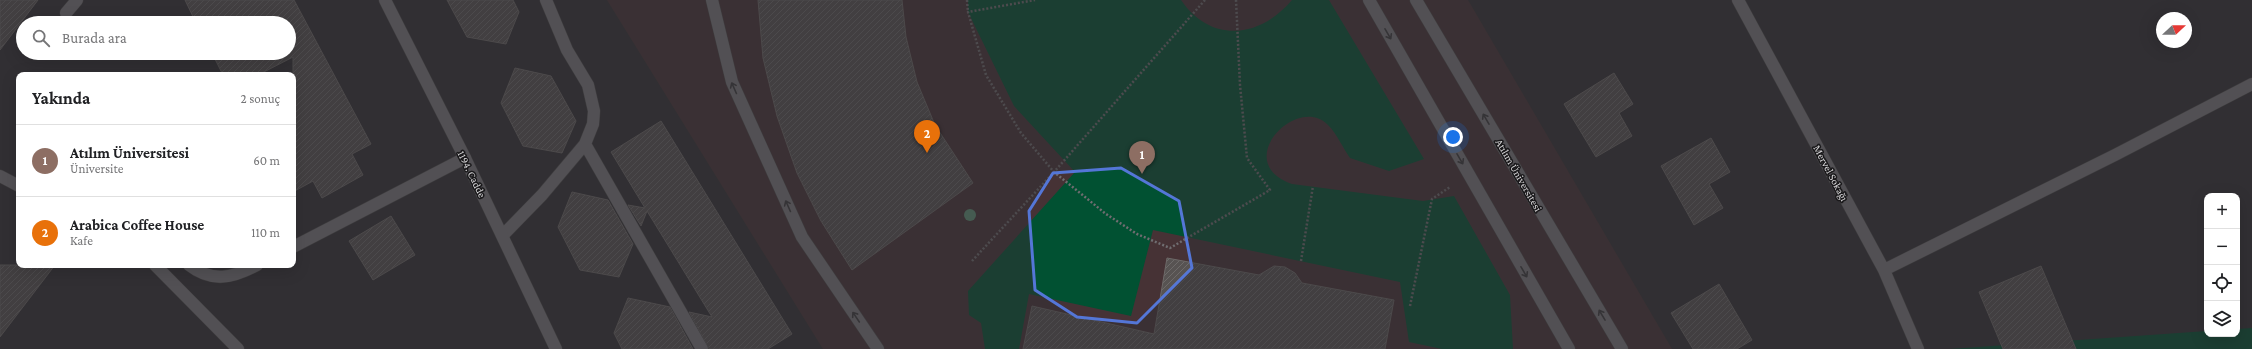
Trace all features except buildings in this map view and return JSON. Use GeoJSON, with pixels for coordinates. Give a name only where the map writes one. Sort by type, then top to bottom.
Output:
{"type":"FeatureCollection","features":[{"type":"Feature","properties":{"kind":"street"},"geometry":{"type":"LineString","coordinates":[[66,14],[77,0]]}},
{"type":"Feature","properties":{"kind":"street","name":"1194. Cadde"},"geometry":{"type":"LineString","coordinates":[[385,0],[503,235],[556,349]]}},
{"type":"Feature","properties":{"kind":"street"},"geometry":{"type":"LineString","coordinates":[[503,235],[542,195],[585,144],[593,124],[592,98],[588,85],[561,38],[546,0]]}},
{"type":"Feature","properties":{"kind":"street"},"geometry":{"type":"LineString","coordinates":[[712,0],[732,82],[802,237],[878,349]]}},
{"type":"Feature","properties":{"kind":"street"},"geometry":{"type":"LineString","coordinates":[[1369,0],[1569,349]]}},
{"type":"Feature","properties":{"kind":"street","name":"Atılım Üniversitesi"},"geometry":{"type":"LineString","coordinates":[[1416,0],[1622,349]]}},
{"type":"Feature","properties":{"kind":"street","name":"Mervel Sokağı"},"geometry":{"type":"LineString","coordinates":[[1738,0],[1884,270],[1918,349]]}},
{"type":"Feature","properties":{"kind":"street"},"geometry":{"type":"LineString","coordinates":[[1884,270],[2115,156],[2252,84]]}},
{"type":"Feature","properties":{"kind":"street"},"geometry":{"type":"LineString","coordinates":[[585,144],[702,349]]}},
{"type":"Feature","properties":{"kind":"street"},"geometry":{"type":"LineString","coordinates":[[296,245],[465,158]]}},
{"type":"Feature","properties":{"kind":"street"},"geometry":{"type":"LineString","coordinates":[[0,176],[16,184]]}},
{"type":"Feature","properties":{"kind":"street"},"geometry":{"type":"LineString","coordinates":[[158,268],[238,349]]}},
{"type":"Feature","properties":{"kind":"street"},"geometry":{"type":"LineString","coordinates":[[193,268],[200,274],[219,277],[235,275],[251,268]]}},
{"type":"Feature","properties":{"kind":"path"},"geometry":{"type":"LineString","coordinates":[[967,0],[968,12],[986,75],[1021,133],[1054,172],[1106,214],[1137,234],[1170,248],[1270,190],[1246,158],[1240,85],[1236,0]]}},
{"type":"Feature","properties":{"kind":"path"},"geometry":{"type":"LineString","coordinates":[[968,12],[1035,0]]}},
{"type":"Feature","properties":{"kind":"path"},"geometry":{"type":"LineString","coordinates":[[972,261],[1054,172],[1205,0]]}},
{"type":"Feature","properties":{"kind":"path"},"geometry":{"type":"LineString","coordinates":[[1301,262],[1313,186]]}},
{"type":"Feature","properties":{"kind":"path"},"geometry":{"type":"LineString","coordinates":[[1410,306],[1432,199],[1452,186]]}},
{"type":"Feature","properties":{"kind":"highlighted area"},"geometry":{"type":"Polygon","coordinates":[[[1121,168],[1179,201],[1192,268],[1137,323],[1077,317],[1035,290],[1029,211],[1053,173],[1121,168]]]}},
{"type":"Feature","properties":{"kind":"shaded area"},"geometry":{"type":"Polygon","coordinates":[[[607,0],[1468,0],[1672,349],[823,349],[607,0]]]}},
{"type":"Feature","properties":{"kind":"green space"},"geometry":{"type":"Polygon","coordinates":[[[968,0],[1181,0],[1193,14],[1206,24],[1221,29],[1236,31],[1251,28],[1265,22],[1279,13],[1292,0],[1329,0],[1424,159],[1389,171],[1350,158],[1328,125],[1315,117],[1301,118],[1287,124],[1275,135],[1268,148],[1267,161],[1274,174],[1292,184],[1423,201],[1454,196],[1510,295],[1513,349],[1442,349],[1409,342],[1400,282],[1153,230],[1131,316],[1029,294],[1019,349],[985,349],[981,323],[969,315],[968,291],[1075,172],[1014,106],[968,12],[968,0]]]}},
{"type":"Feature","properties":{"kind":"green space"},"geometry":{"type":"Polygon","coordinates":[[[2252,328],[2252,349],[1950,349],[2204,331],[2204,337],[2240,337],[2240,329],[2252,328]]]}},
{"type":"Feature","properties":{"kind":"place","name":"Arabica Coffee House"},"geometry":{"type":"Point","coordinates":[927,153]}},
{"type":"Feature","properties":{"kind":"place","name":"Atılım Üniversitesi"},"geometry":{"type":"Point","coordinates":[1142,174]}}]}
